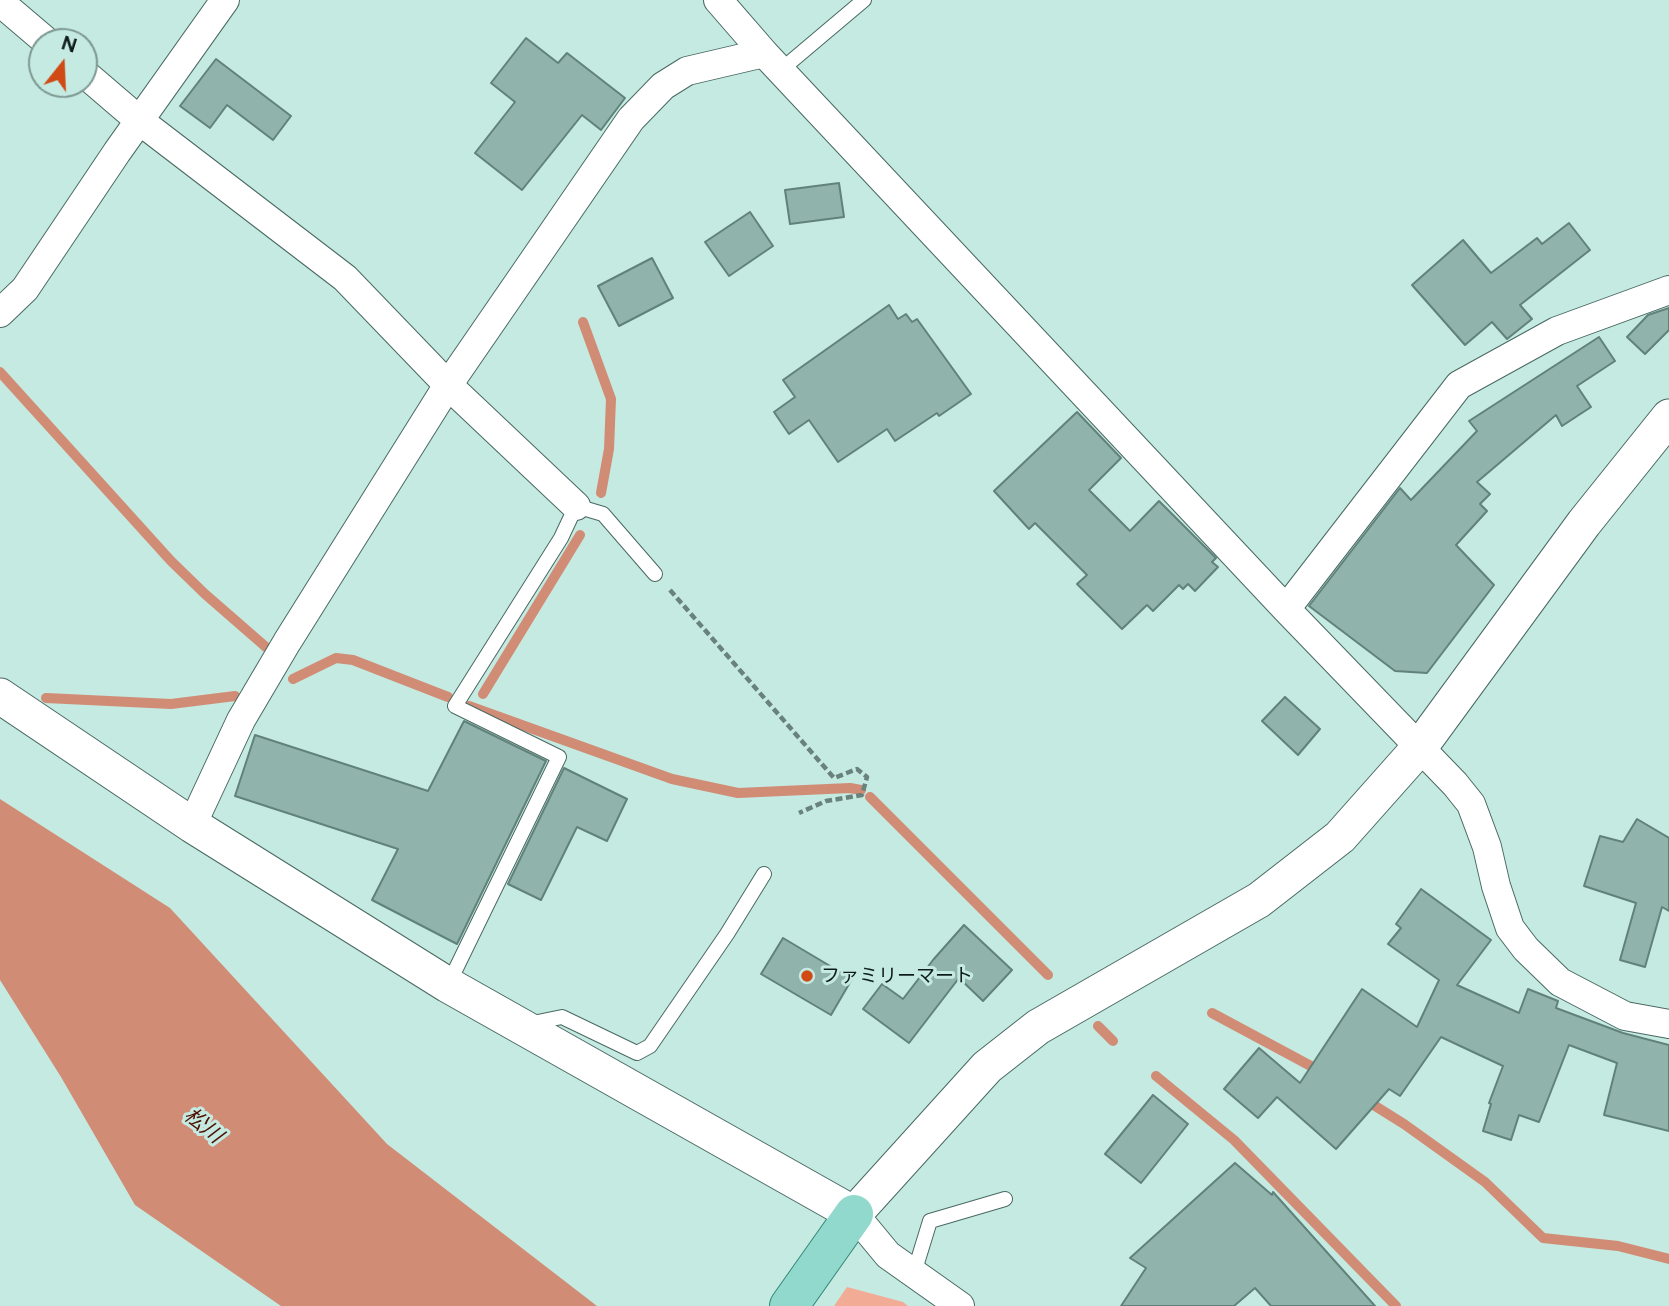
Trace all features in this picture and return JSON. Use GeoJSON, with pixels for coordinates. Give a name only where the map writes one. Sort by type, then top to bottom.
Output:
{"type":"FeatureCollection","features":[{"type":"Feature","properties":{"kind":"main road"},"geometry":{"type":"LineString","coordinates":[[794,1300],[854,1214]]}},
{"type":"Feature","properties":{"kind":"street"},"geometry":{"type":"LineString","coordinates":[[0,313],[25,289],[225,0]]}},
{"type":"Feature","properties":{"kind":"street"},"geometry":{"type":"LineString","coordinates":[[718,0],[772,61],[1471,804],[1487,847],[1510,928],[1526,948],[1560,982],[1625,1016],[1669,1024]]}},
{"type":"Feature","properties":{"kind":"street"},"geometry":{"type":"LineString","coordinates":[[0,2],[31,28]]}},
{"type":"Feature","properties":{"kind":"street"},"geometry":{"type":"LineString","coordinates":[[192,825],[241,720],[287,642],[448,385],[631,118],[663,86],[687,71],[772,61]]}},
{"type":"Feature","properties":{"kind":"street"},"geometry":{"type":"LineString","coordinates":[[98,85],[140,121],[345,278],[448,385],[576,506]]}},
{"type":"Feature","properties":{"kind":"street"},"geometry":{"type":"LineString","coordinates":[[1286,608],[1459,385],[1557,331],[1669,290]]}},
{"type":"Feature","properties":{"kind":"street"},"geometry":{"type":"LineString","coordinates":[[854,1214],[986,1067],[1038,1027],[1259,900],[1340,838],[1420,747],[1584,523],[1669,417]]}},
{"type":"Feature","properties":{"kind":"street"},"geometry":{"type":"LineString","coordinates":[[0,695],[192,825],[447,985],[854,1214],[888,1255],[960,1306]]}},
{"type":"Feature","properties":{"kind":"lane"},"geometry":{"type":"LineString","coordinates":[[772,61],[864,0]]}},
{"type":"Feature","properties":{"kind":"lane"},"geometry":{"type":"LineString","coordinates":[[447,985],[559,757],[455,706],[561,538],[576,506],[603,514],[655,574]]}},
{"type":"Feature","properties":{"kind":"lane"},"geometry":{"type":"LineString","coordinates":[[519,1026],[562,1017],[637,1053],[650,1046],[727,934],[764,874]]}},
{"type":"Feature","properties":{"kind":"lane"},"geometry":{"type":"LineString","coordinates":[[914,1273],[930,1221],[1005,1199]]}},
{"type":"Feature","properties":{"kind":"path"},"geometry":{"type":"LineString","coordinates":[[655,574],[834,778],[857,769],[867,778],[862,796],[826,801],[799,813]]}},
{"type":"Feature","properties":{"kind":"shaded area"},"geometry":{"type":"Polygon","coordinates":[[[847,1287],[903,1302],[908,1306],[834,1306],[847,1287]]]}},
{"type":"Feature","properties":{"kind":"water","name":"松川"},"geometry":{"type":"Polygon","coordinates":[[[0,799],[170,908],[387,1144],[597,1306],[281,1306],[135,1205],[61,1077],[0,980],[0,799]]]}},
{"type":"Feature","properties":{"kind":"building"},"geometry":{"type":"Polygon","coordinates":[[[526,38],[558,63],[567,53],[625,98],[601,130],[582,115],[522,190],[475,153],[515,102],[491,83],[526,38]]]}},
{"type":"Feature","properties":{"kind":"building"},"geometry":{"type":"Polygon","coordinates":[[[216,59],[291,116],[273,140],[227,105],[210,128],[180,106],[216,59]]]}},
{"type":"Feature","properties":{"kind":"building"},"geometry":{"type":"Polygon","coordinates":[[[839,183],[844,217],[790,224],[785,190],[839,183]]]}},
{"type":"Feature","properties":{"kind":"building"},"geometry":{"type":"Polygon","coordinates":[[[750,212],[773,246],[729,276],[705,242],[750,212]]]}},
{"type":"Feature","properties":{"kind":"building"},"geometry":{"type":"Polygon","coordinates":[[[1569,223],[1590,250],[1520,305],[1532,319],[1507,339],[1492,322],[1465,345],[1412,285],[1463,240],[1491,273],[1537,238],[1542,244],[1569,223]]]}},
{"type":"Feature","properties":{"kind":"building"},"geometry":{"type":"Polygon","coordinates":[[[652,258],[673,298],[619,326],[598,286],[652,258]]]}},
{"type":"Feature","properties":{"kind":"building"},"geometry":{"type":"Polygon","coordinates":[[[889,305],[898,319],[906,314],[912,322],[917,319],[971,394],[895,441],[887,429],[838,462],[809,420],[789,434],[774,412],[795,397],[783,380],[889,305]]]}},
{"type":"Feature","properties":{"kind":"building"},"geometry":{"type":"Polygon","coordinates":[[[1669,308],[1669,330],[1645,354],[1627,337],[1648,315],[1669,308]]]}},
{"type":"Feature","properties":{"kind":"building"},"geometry":{"type":"Polygon","coordinates":[[[1599,337],[1615,361],[1577,386],[1591,407],[1562,426],[1556,415],[1477,482],[1490,494],[1480,504],[1487,511],[1456,545],[1494,585],[1427,673],[1395,671],[1309,606],[1400,488],[1411,500],[1477,431],[1469,421],[1599,337]]]}},
{"type":"Feature","properties":{"kind":"building"},"geometry":{"type":"Polygon","coordinates":[[[1077,412],[1121,458],[1089,490],[1130,531],[1159,501],[1216,558],[1212,562],[1218,567],[1195,591],[1188,584],[1183,589],[1179,585],[1153,611],[1147,605],[1122,629],[1077,584],[1087,575],[1035,523],[1029,529],[994,491],[1077,412]]]}},
{"type":"Feature","properties":{"kind":"building"},"geometry":{"type":"Polygon","coordinates":[[[1285,697],[1320,729],[1298,755],[1262,721],[1285,697]]]}},
{"type":"Feature","properties":{"kind":"building"},"geometry":{"type":"Polygon","coordinates":[[[464,721],[546,761],[457,944],[372,900],[398,849],[235,796],[255,735],[428,791],[464,721]]]}},
{"type":"Feature","properties":{"kind":"building"},"geometry":{"type":"Polygon","coordinates":[[[564,768],[627,799],[607,841],[577,827],[541,900],[508,884],[564,768]]]}},
{"type":"Feature","properties":{"kind":"building"},"geometry":{"type":"Polygon","coordinates":[[[1637,819],[1669,838],[1669,911],[1662,907],[1645,967],[1620,960],[1636,903],[1584,886],[1600,836],[1623,842],[1637,819]]]}},
{"type":"Feature","properties":{"kind":"building"},"geometry":{"type":"Polygon","coordinates":[[[1421,889],[1491,940],[1457,985],[1519,1013],[1528,989],[1558,1001],[1556,1008],[1623,1033],[1669,1045],[1669,1131],[1604,1115],[1617,1063],[1569,1045],[1539,1122],[1519,1115],[1511,1140],[1483,1131],[1491,1104],[1489,1103],[1503,1066],[1441,1037],[1400,1096],[1389,1089],[1336,1149],[1277,1097],[1258,1118],[1224,1089],[1259,1048],[1300,1083],[1362,989],[1417,1027],[1439,980],[1388,944],[1401,928],[1396,924],[1421,889]]]}},
{"type":"Feature","properties":{"kind":"building"},"geometry":{"type":"Polygon","coordinates":[[[964,925],[1012,970],[983,1001],[959,978],[909,1043],[863,1009],[882,984],[903,999],[964,925]]]}},
{"type":"Feature","properties":{"kind":"building","name":"ファミリーマート"},"geometry":{"type":"Polygon","coordinates":[[[783,938],[852,979],[831,1015],[761,974],[783,938]]]}},
{"type":"Feature","properties":{"kind":"building"},"geometry":{"type":"Polygon","coordinates":[[[1153,1095],[1188,1124],[1141,1183],[1105,1154],[1153,1095]]]}},
{"type":"Feature","properties":{"kind":"building"},"geometry":{"type":"Polygon","coordinates":[[[1235,1163],[1272,1195],[1273,1192],[1375,1306],[1271,1306],[1255,1288],[1234,1306],[1121,1306],[1146,1268],[1130,1258],[1235,1163]]]}},
{"type":"Feature","properties":{"kind":"waterway"},"geometry":{"type":"LineString","coordinates":[[583,322],[611,399],[609,449],[601,493]]}},
{"type":"Feature","properties":{"kind":"waterway"},"geometry":{"type":"LineString","coordinates":[[0,372],[171,561],[267,648]]}},
{"type":"Feature","properties":{"kind":"waterway"},"geometry":{"type":"LineString","coordinates":[[483,694],[580,535]]}},
{"type":"Feature","properties":{"kind":"waterway"},"geometry":{"type":"LineString","coordinates":[[293,679],[336,658],[353,660],[448,697]]}},
{"type":"Feature","properties":{"kind":"waterway"},"geometry":{"type":"LineString","coordinates":[[46,698],[171,704],[235,696]]}},
{"type":"Feature","properties":{"kind":"waterway"},"geometry":{"type":"LineString","coordinates":[[469,706],[672,779],[738,793],[850,788],[861,790]]}},
{"type":"Feature","properties":{"kind":"waterway"},"geometry":{"type":"LineString","coordinates":[[870,797],[1048,975]]}},
{"type":"Feature","properties":{"kind":"waterway"},"geometry":{"type":"LineString","coordinates":[[1212,1013],[1322,1072]]}},
{"type":"Feature","properties":{"kind":"waterway"},"geometry":{"type":"LineString","coordinates":[[1098,1026],[1113,1041]]}},
{"type":"Feature","properties":{"kind":"waterway"},"geometry":{"type":"LineString","coordinates":[[1156,1076],[1234,1140],[1396,1306]]}},
{"type":"Feature","properties":{"kind":"waterway"},"geometry":{"type":"LineString","coordinates":[[1364,1099],[1485,1182],[1543,1238],[1618,1246],[1669,1259]]}},
{"type":"Feature","properties":{"kind":"place","name":"ファミリーマート"},"geometry":{"type":"Point","coordinates":[807,976]}}]}
